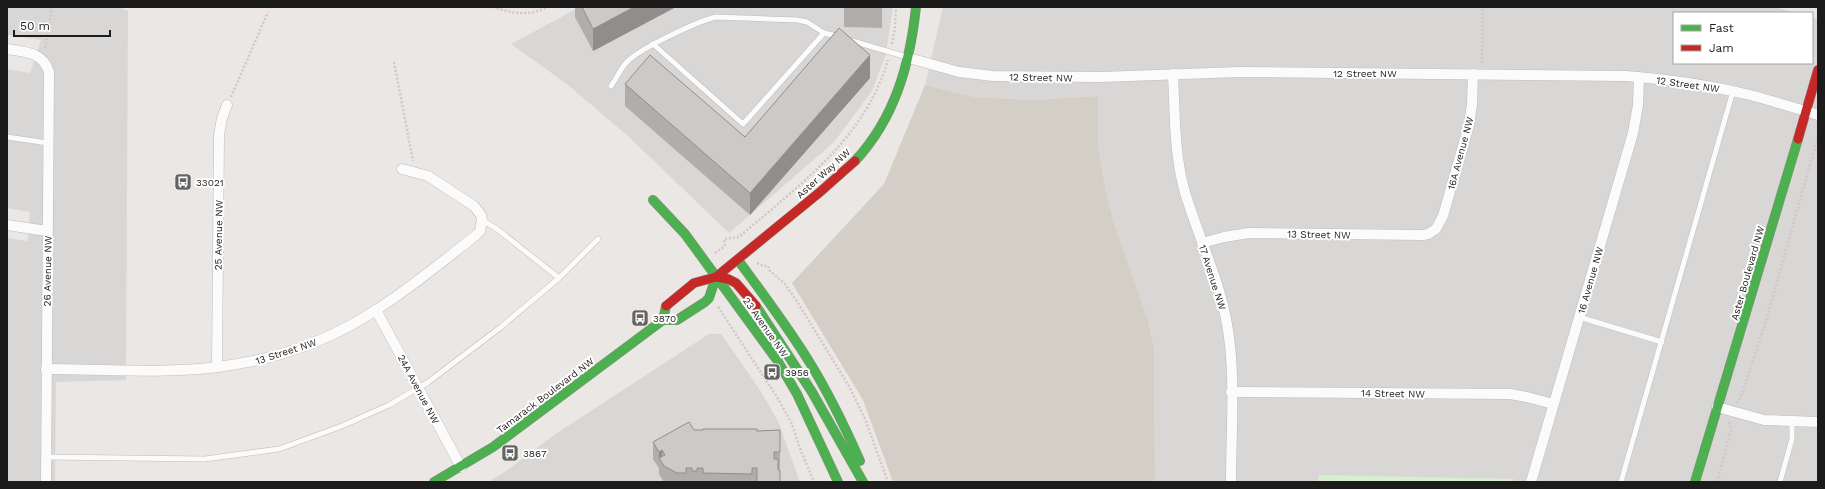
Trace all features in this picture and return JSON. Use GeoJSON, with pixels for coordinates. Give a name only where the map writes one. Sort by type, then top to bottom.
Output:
{"type":"FeatureCollection","features":[{"type":"Feature","properties":{"kind":"street"},"geometry":{"type":"LineString","coordinates":[[909,58],[913,41],[916,7]]}},
{"type":"Feature","properties":{"kind":"street"},"geometry":{"type":"LineString","coordinates":[[7,49],[33,54],[43,61]]}},
{"type":"Feature","properties":{"kind":"street","name":"12 Street NW"},"geometry":{"type":"LineString","coordinates":[[909,58],[959,72],[993,76],[1101,77],[1239,72],[1639,77],[1733,91],[1818,115]]}},
{"type":"Feature","properties":{"kind":"street","name":"Aster Way NW"},"geometry":{"type":"LineString","coordinates":[[716,277],[814,198],[863,152],[879,131],[888,115],[901,86],[909,58]]}},
{"type":"Feature","properties":{"kind":"street","name":"26 Avenue NW"},"geometry":{"type":"LineString","coordinates":[[43,61],[47,66],[49,78],[46,482]]}},
{"type":"Feature","properties":{"kind":"street","name":"Aster Boulevard NW"},"geometry":{"type":"LineString","coordinates":[[1695,482],[1748,309],[1818,70]]}},
{"type":"Feature","properties":{"kind":"street","name":"17 Avenue NW"},"geometry":{"type":"LineString","coordinates":[[1173,74],[1176,143],[1180,171],[1190,208],[1223,306],[1227,325],[1231,355],[1232,392],[1231,482]]}},
{"type":"Feature","properties":{"kind":"street","name":"16A Avenue NW"},"geometry":{"type":"LineString","coordinates":[[1436,229],[1443,216],[1469,125],[1472,104],[1473,74]]}},
{"type":"Feature","properties":{"kind":"street","name":"16 Avenue NW"},"geometry":{"type":"LineString","coordinates":[[1531,482],[1633,133],[1638,105],[1639,77]]}},
{"type":"Feature","properties":{"kind":"street","name":"25 Avenue NW"},"geometry":{"type":"LineString","coordinates":[[217,368],[219,135],[222,118],[228,104]]}},
{"type":"Feature","properties":{"kind":"street"},"geometry":{"type":"LineString","coordinates":[[402,169],[428,176],[474,206],[481,215],[482,220]]}},
{"type":"Feature","properties":{"kind":"street","name":"23 Avenue NW"},"geometry":{"type":"LineString","coordinates":[[653,200],[685,234],[758,332],[797,394],[838,482]]}},
{"type":"Feature","properties":{"kind":"street","name":"13 Street NW"},"geometry":{"type":"LineString","coordinates":[[46,369],[169,370],[217,368],[262,360],[307,346],[350,326],[376,310],[475,236],[480,231],[482,220]]}},
{"type":"Feature","properties":{"kind":"street"},"geometry":{"type":"LineString","coordinates":[[7,225],[48,231]]}},
{"type":"Feature","properties":{"kind":"street","name":"13 Street NW"},"geometry":{"type":"LineString","coordinates":[[1202,243],[1224,237],[1249,233],[1423,235],[1436,229]]}},
{"type":"Feature","properties":{"kind":"street","name":"23 Avenue NW"},"geometry":{"type":"LineString","coordinates":[[738,260],[790,331],[819,378],[841,419],[869,482]]}},
{"type":"Feature","properties":{"kind":"street"},"geometry":{"type":"LineString","coordinates":[[716,277],[728,279],[736,284],[750,299],[771,327],[812,392],[863,482]]}},
{"type":"Feature","properties":{"kind":"street","name":"Tamarack Boulevard NW"},"geometry":{"type":"LineString","coordinates":[[663,320],[666,306],[694,283],[716,277]]}},
{"type":"Feature","properties":{"kind":"street","name":"Tamarack Boulevard NW"},"geometry":{"type":"LineString","coordinates":[[434,482],[461,467],[538,415],[663,320],[677,320],[705,302],[709,298],[716,277]]}},
{"type":"Feature","properties":{"kind":"street","name":"24A Avenue NW"},"geometry":{"type":"LineString","coordinates":[[376,310],[461,467]]}},
{"type":"Feature","properties":{"kind":"street","name":"14 Street NW"},"geometry":{"type":"LineString","coordinates":[[1232,392],[1510,394],[1553,404]]}},
{"type":"Feature","properties":{"kind":"street"},"geometry":{"type":"LineString","coordinates":[[1717,407],[1758,419],[1792,422],[1818,422]]}},
{"type":"Feature","properties":{"kind":"lane"},"geometry":{"type":"LineString","coordinates":[[611,86],[627,62],[653,44],[705,19],[716,17],[797,20],[808,22],[824,33],[909,58]]}},
{"type":"Feature","properties":{"kind":"lane"},"geometry":{"type":"LineString","coordinates":[[653,44],[743,124],[824,33]]}},
{"type":"Feature","properties":{"kind":"lane"},"geometry":{"type":"LineString","coordinates":[[1621,482],[1733,91]]}},
{"type":"Feature","properties":{"kind":"lane"},"geometry":{"type":"LineString","coordinates":[[7,137],[48,143]]}},
{"type":"Feature","properties":{"kind":"lane"},"geometry":{"type":"LineString","coordinates":[[482,220],[497,229],[559,278]]}},
{"type":"Feature","properties":{"kind":"lane"},"geometry":{"type":"LineString","coordinates":[[46,457],[205,459],[278,449],[366,416],[418,389],[501,327],[559,278],[598,239]]}},
{"type":"Feature","properties":{"kind":"lane"},"geometry":{"type":"LineString","coordinates":[[1579,317],[1662,342]]}},
{"type":"Feature","properties":{"kind":"lane"},"geometry":{"type":"LineString","coordinates":[[1780,482],[1792,439],[1792,422]]}},
{"type":"Feature","properties":{"kind":"path"},"geometry":{"type":"LineString","coordinates":[[43,61],[52,7]]}},
{"type":"Feature","properties":{"kind":"path"},"geometry":{"type":"LineString","coordinates":[[493,7],[506,11],[527,13],[547,7]]}},
{"type":"Feature","properties":{"kind":"path"},"geometry":{"type":"LineString","coordinates":[[725,246],[724,239],[739,237],[839,148],[867,110],[890,52],[895,28],[896,7]]}},
{"type":"Feature","properties":{"kind":"path"},"geometry":{"type":"LineString","coordinates":[[1482,64],[1483,7]]}},
{"type":"Feature","properties":{"kind":"path"},"geometry":{"type":"LineString","coordinates":[[228,104],[268,12]]}},
{"type":"Feature","properties":{"kind":"path"},"geometry":{"type":"LineString","coordinates":[[394,62],[415,172]]}},
{"type":"Feature","properties":{"kind":"path"},"geometry":{"type":"LineString","coordinates":[[1738,399],[1741,396],[1766,321],[1818,136]]}},
{"type":"Feature","properties":{"kind":"path"},"geometry":{"type":"LineString","coordinates":[[764,266],[768,266],[769,270],[784,284],[813,326],[850,388],[865,419],[888,482]]}},
{"type":"Feature","properties":{"kind":"path"},"geometry":{"type":"LineString","coordinates":[[719,308],[777,397],[791,422],[803,457],[814,482]]}},
{"type":"Feature","properties":{"kind":"path"},"geometry":{"type":"LineString","coordinates":[[1717,482],[1731,430],[1729,424]]}},
{"type":"Feature","properties":{"kind":"shaded area"},"geometry":{"type":"Polygon","coordinates":[[[7,7],[118,7],[128,11],[126,380],[56,382],[55,482],[7,482],[7,238],[28,241],[30,212],[7,208],[7,69],[30,73],[41,40],[7,35],[7,7]]]}},
{"type":"Feature","properties":{"kind":"shaded area"},"geometry":{"type":"Polygon","coordinates":[[[580,7],[893,7],[886,54],[872,91],[834,142],[729,233],[629,137],[568,85],[511,44],[580,7]]]}},
{"type":"Feature","properties":{"kind":"shaded area"},"geometry":{"type":"Polygon","coordinates":[[[943,7],[1775,7],[1793,12],[1673,12],[1673,64],[1813,64],[1813,17],[1818,19],[1818,482],[1155,482],[1154,348],[1148,320],[1114,223],[1106,192],[1098,145],[1098,96],[1035,100],[975,97],[925,85],[943,7]]]}},
{"type":"Feature","properties":{"kind":"shaded area"},"geometry":{"type":"Polygon","coordinates":[[[925,85],[975,97],[1035,100],[1098,96],[1098,145],[1106,192],[1114,223],[1148,320],[1154,348],[1155,482],[893,482],[863,400],[792,283],[884,184],[925,85]]]}},
{"type":"Feature","properties":{"kind":"shaded area"},"geometry":{"type":"Polygon","coordinates":[[[709,334],[721,334],[758,387],[778,421],[800,482],[488,482],[505,472],[554,435],[709,334]]]}},
{"type":"Feature","properties":{"kind":"green space"},"geometry":{"type":"Polygon","coordinates":[[[1319,475],[1514,479],[1513,482],[1318,482],[1319,475]]]}},
{"type":"Feature","properties":{"kind":"building"},"geometry":{"type":"Polygon","coordinates":[[[582,7],[634,7],[593,29],[582,7]]]}},
{"type":"Feature","properties":{"kind":"building"},"geometry":{"type":"Polygon","coordinates":[[[839,28],[870,55],[750,193],[625,84],[650,55],[745,137],[839,28]]]}},
{"type":"Feature","properties":{"kind":"building"},"geometry":{"type":"Polygon","coordinates":[[[689,422],[694,430],[780,430],[780,452],[774,452],[774,459],[778,459],[780,482],[757,482],[757,468],[752,468],[752,474],[703,473],[703,468],[697,468],[697,471],[692,471],[692,468],[686,468],[686,473],[677,473],[664,466],[659,458],[665,455],[662,450],[659,452],[653,442],[689,422]]]}},
{"type":"Feature","properties":{"kind":"traffic: fast"},"geometry":{"type":"LineString","coordinates":[[855,161],[881,127],[898,89],[910,49],[916,7]]}},
{"type":"Feature","properties":{"kind":"traffic: fast"},"geometry":{"type":"LineString","coordinates":[[1695,482],[1798,139]]}},
{"type":"Feature","properties":{"kind":"traffic: fast"},"geometry":{"type":"LineString","coordinates":[[653,200],[685,234],[777,360],[797,394],[838,482]]}},
{"type":"Feature","properties":{"kind":"traffic: fast"},"geometry":{"type":"LineString","coordinates":[[738,260],[810,363],[824,387],[860,461]]}},
{"type":"Feature","properties":{"kind":"traffic: fast"},"geometry":{"type":"LineString","coordinates":[[663,320],[677,320],[705,302],[709,298],[716,277]]}},
{"type":"Feature","properties":{"kind":"traffic: fast"},"geometry":{"type":"LineString","coordinates":[[434,482],[493,447],[663,320],[666,306]]}},
{"type":"Feature","properties":{"kind":"traffic: fast"},"geometry":{"type":"LineString","coordinates":[[756,306],[812,392],[863,482]]}},
{"type":"Feature","properties":{"kind":"traffic: jam"},"geometry":{"type":"LineString","coordinates":[[1798,139],[1818,70]]}},
{"type":"Feature","properties":{"kind":"traffic: jam"},"geometry":{"type":"LineString","coordinates":[[716,277],[820,192],[855,161]]}},
{"type":"Feature","properties":{"kind":"traffic: jam"},"geometry":{"type":"LineString","coordinates":[[666,306],[694,283],[716,277],[728,279],[736,283],[756,306]]}},
{"type":"Feature","properties":{"kind":"place","name":"33021"},"geometry":{"type":"Point","coordinates":[183,182]}},
{"type":"Feature","properties":{"kind":"place","name":"3870"},"geometry":{"type":"Point","coordinates":[640,318]}},
{"type":"Feature","properties":{"kind":"place","name":"3956"},"geometry":{"type":"Point","coordinates":[772,372]}},
{"type":"Feature","properties":{"kind":"place","name":"3867"},"geometry":{"type":"Point","coordinates":[510,453]}}]}
